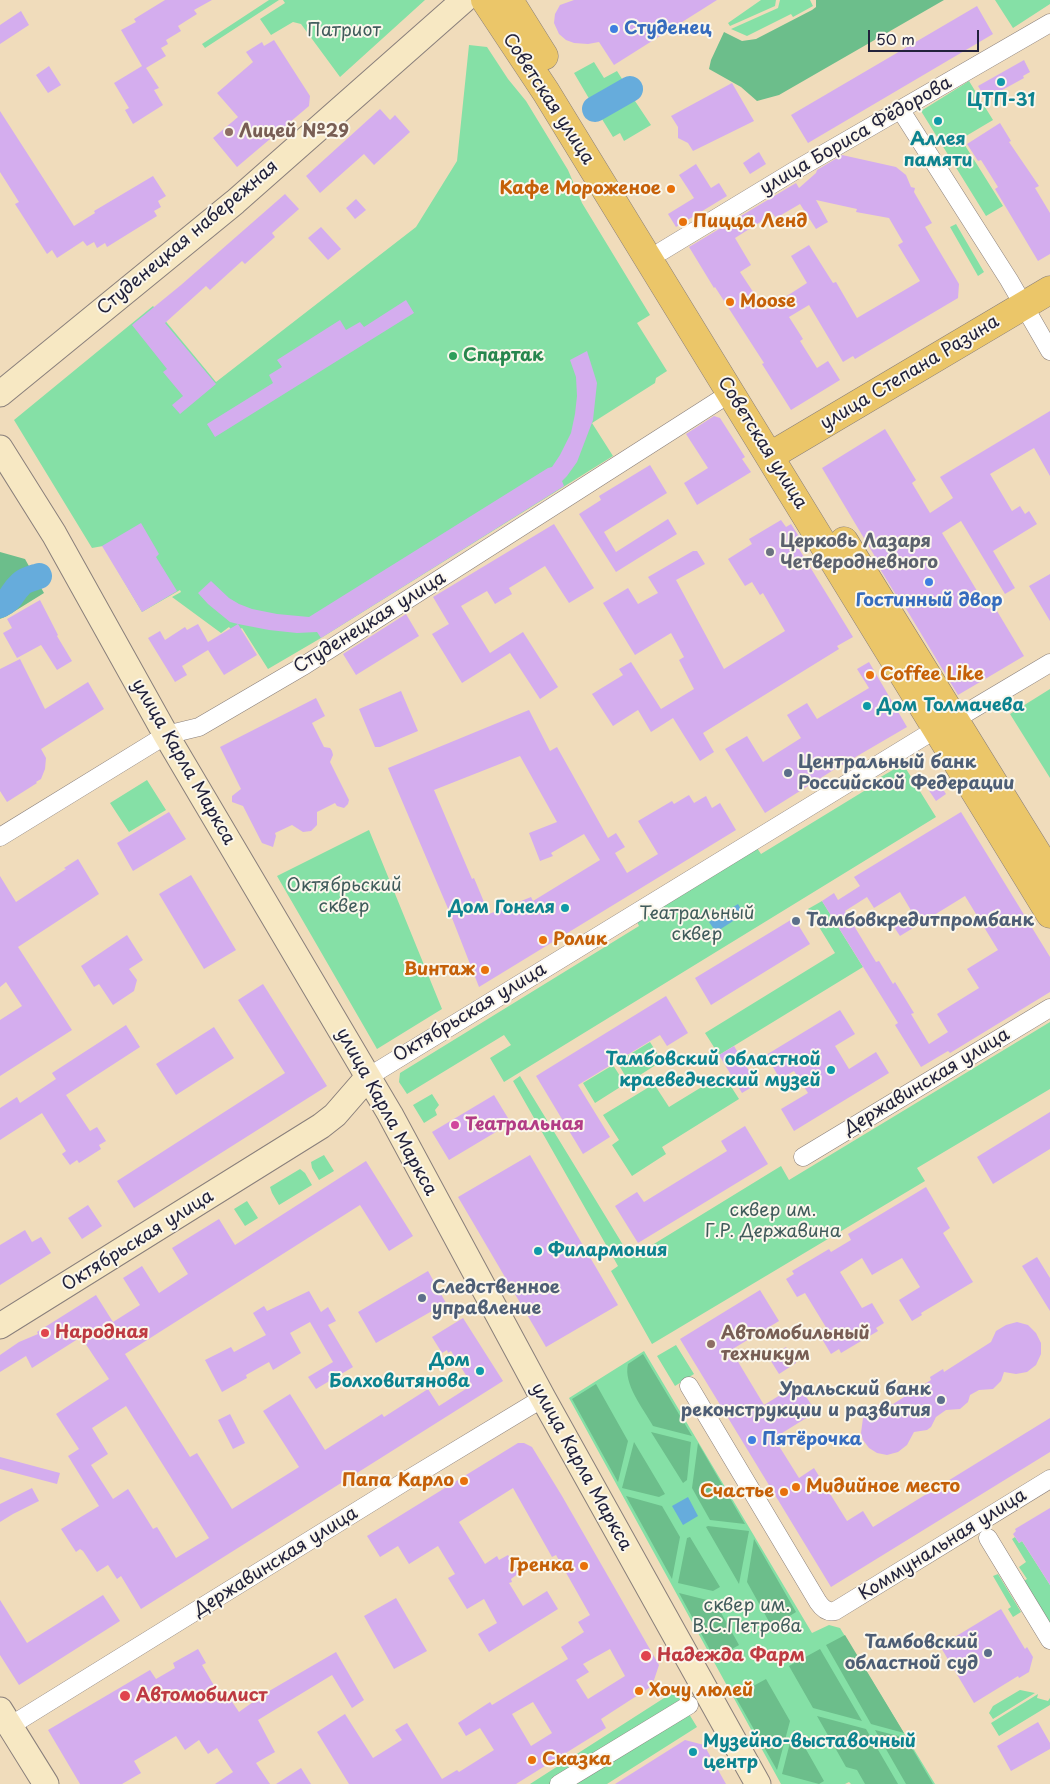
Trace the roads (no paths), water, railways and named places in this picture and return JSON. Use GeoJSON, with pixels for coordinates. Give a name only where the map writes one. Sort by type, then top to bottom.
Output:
{"type":"FeatureCollection","features":[{"type":"Feature","properties":{"kind":"main road","name":"Студенецкая набережная"},"geometry":{"type":"LineString","coordinates":[[0,394],[235,202],[464,0]]}},
{"type":"Feature","properties":{"kind":"main road","name":"Советская улица"},"geometry":{"type":"LineString","coordinates":[[485,0],[553,87]]}},
{"type":"Feature","properties":{"kind":"main road","name":"Советская улица"},"geometry":{"type":"LineString","coordinates":[[509,0],[553,87],[594,154],[662,251],[778,451],[953,720],[1050,874]]}},
{"type":"Feature","properties":{"kind":"main road","name":"Советская улица"},"geometry":{"type":"LineString","coordinates":[[594,154],[648,260],[732,392],[778,451]]}},
{"type":"Feature","properties":{"kind":"main road","name":"улица Степана Разина"},"geometry":{"type":"LineString","coordinates":[[778,451],[1050,290]]}},
{"type":"Feature","properties":{"kind":"main road","name":"улица Карла Маркса"},"geometry":{"type":"LineString","coordinates":[[0,448],[54,534],[166,735],[368,1077],[543,1398],[758,1784]]}},
{"type":"Feature","properties":{"kind":"main road","name":"Советская улица"},"geometry":{"type":"LineString","coordinates":[[953,720],[1050,914]]}},
{"type":"Feature","properties":{"kind":"main road","name":"Октябрьская улица"},"geometry":{"type":"LineString","coordinates":[[0,1326],[321,1126],[335,1115],[368,1077]]}},
{"type":"Feature","properties":{"kind":"main road"},"geometry":{"type":"LineString","coordinates":[[5,1718],[46,1784]]}},
{"type":"Feature","properties":{"kind":"street","name":"улица Бориса Фёдорова"},"geometry":{"type":"LineString","coordinates":[[662,251],[900,108],[1050,23]]}},
{"type":"Feature","properties":{"kind":"street"},"geometry":{"type":"LineString","coordinates":[[900,108],[1024,306],[1050,351]]}},
{"type":"Feature","properties":{"kind":"street","name":"Студенецкая улица"},"geometry":{"type":"LineString","coordinates":[[0,837],[166,735],[199,727],[304,666],[732,392]]}},
{"type":"Feature","properties":{"kind":"street","name":"Октябрьская улица"},"geometry":{"type":"LineString","coordinates":[[368,1077],[1050,662]]}},
{"type":"Feature","properties":{"kind":"street","name":"Державинская улица"},"geometry":{"type":"LineString","coordinates":[[804,1157],[1050,1008]]}},
{"type":"Feature","properties":{"kind":"street","name":"Коммунальная улица"},"geometry":{"type":"LineString","coordinates":[[689,1386],[818,1602],[824,1609],[830,1612],[835,1611],[1050,1479]]}},
{"type":"Feature","properties":{"kind":"street","name":"Державинская улица"},"geometry":{"type":"LineString","coordinates":[[5,1718],[543,1398]]}},
{"type":"Feature","properties":{"kind":"street"},"geometry":{"type":"LineString","coordinates":[[988,1538],[1050,1640]]}},
{"type":"Feature","properties":{"kind":"street"},"geometry":{"type":"LineString","coordinates":[[559,1784],[689,1705]]}},
{"type":"Feature","properties":{"kind":"water"},"geometry":{"type":"Polygon","coordinates":[[[738,904],[744,914],[716,932],[709,922],[738,904]]]}},
{"type":"Feature","properties":{"kind":"water"},"geometry":{"type":"Polygon","coordinates":[[[688,1497],[698,1516],[683,1525],[672,1506],[688,1497]]]}},
{"type":"Feature","properties":{"kind":"waterway","name":"Студенец"},"geometry":{"type":"LineString","coordinates":[[595,109],[630,89]]}},
{"type":"Feature","properties":{"kind":"waterway","name":"Студенец"},"geometry":{"type":"LineString","coordinates":[[0,605],[10,598],[22,583],[39,576]]}},
{"type":"Feature","properties":{"kind":"place","name":"Студенец"},"geometry":{"type":"Point","coordinates":[614,29]}},
{"type":"Feature","properties":{"kind":"place","name":"ЦТП-31"},"geometry":{"type":"Point","coordinates":[1001,82]}},
{"type":"Feature","properties":{"kind":"place","name":"Аллея памяти"},"geometry":{"type":"Point","coordinates":[938,121]}},
{"type":"Feature","properties":{"kind":"place","name":"Лицей №29"},"geometry":{"type":"Point","coordinates":[229,132]}},
{"type":"Feature","properties":{"kind":"place","name":"Кафе Мороженое"},"geometry":{"type":"Point","coordinates":[671,189]}},
{"type":"Feature","properties":{"kind":"place","name":"Пицца Ленд"},"geometry":{"type":"Point","coordinates":[683,222]}},
{"type":"Feature","properties":{"kind":"place","name":"Moose"},"geometry":{"type":"Point","coordinates":[730,302]}},
{"type":"Feature","properties":{"kind":"place","name":"Спартак"},"geometry":{"type":"Point","coordinates":[453,356]}},
{"type":"Feature","properties":{"kind":"place","name":"Церковь Лазаря Четверодневного"},"geometry":{"type":"Point","coordinates":[770,552]}},
{"type":"Feature","properties":{"kind":"place","name":"Гостинный двор"},"geometry":{"type":"Point","coordinates":[929,582]}},
{"type":"Feature","properties":{"kind":"place","name":"Coffee Like"},"geometry":{"type":"Point","coordinates":[870,675]}},
{"type":"Feature","properties":{"kind":"place","name":"Дом Толмачева"},"geometry":{"type":"Point","coordinates":[867,706]}},
{"type":"Feature","properties":{"kind":"place","name":"Центральный банк Российской Федерации"},"geometry":{"type":"Point","coordinates":[788,773]}},
{"type":"Feature","properties":{"kind":"place","name":"Дом Гонеля"},"geometry":{"type":"Point","coordinates":[565,908]}},
{"type":"Feature","properties":{"kind":"place","name":"Тамбовкредитпромбанк"},"geometry":{"type":"Point","coordinates":[796,921]}},
{"type":"Feature","properties":{"kind":"place","name":"Ролик"},"geometry":{"type":"Point","coordinates":[543,940]}},
{"type":"Feature","properties":{"kind":"place","name":"Винтаж"},"geometry":{"type":"Point","coordinates":[485,970]}},
{"type":"Feature","properties":{"kind":"place","name":"Тамбовский областной краеведческий музей"},"geometry":{"type":"Point","coordinates":[831,1070]}},
{"type":"Feature","properties":{"kind":"place","name":"Театральная"},"geometry":{"type":"Point","coordinates":[455,1125]}},
{"type":"Feature","properties":{"kind":"place","name":"Филармония"},"geometry":{"type":"Point","coordinates":[538,1251]}},
{"type":"Feature","properties":{"kind":"place","name":"Следственное управление"},"geometry":{"type":"Point","coordinates":[422,1298]}},
{"type":"Feature","properties":{"kind":"place","name":"Народная"},"geometry":{"type":"Point","coordinates":[45,1333]}},
{"type":"Feature","properties":{"kind":"place","name":"Автомобильный техникум"},"geometry":{"type":"Point","coordinates":[711,1344]}},
{"type":"Feature","properties":{"kind":"place","name":"Дом Болховитянова"},"geometry":{"type":"Point","coordinates":[480,1371]}},
{"type":"Feature","properties":{"kind":"place","name":"Уральский банк реконструкции и развития"},"geometry":{"type":"Point","coordinates":[941,1400]}},
{"type":"Feature","properties":{"kind":"place","name":"Пятёрочка"},"geometry":{"type":"Point","coordinates":[752,1440]}},
{"type":"Feature","properties":{"kind":"place","name":"Папа Карло"},"geometry":{"type":"Point","coordinates":[464,1481]}},
{"type":"Feature","properties":{"kind":"place","name":"Мидийное место"},"geometry":{"type":"Point","coordinates":[796,1487]}},
{"type":"Feature","properties":{"kind":"place","name":"Счастье"},"geometry":{"type":"Point","coordinates":[784,1492]}},
{"type":"Feature","properties":{"kind":"place","name":"Гренка"},"geometry":{"type":"Point","coordinates":[584,1566]}},
{"type":"Feature","properties":{"kind":"place","name":"Тамбовский областной суд"},"geometry":{"type":"Point","coordinates":[988,1653]}},
{"type":"Feature","properties":{"kind":"place","name":"Надежда Фарм"},"geometry":{"type":"Point","coordinates":[646,1656]}},
{"type":"Feature","properties":{"kind":"place","name":"Хочу люлей"},"geometry":{"type":"Point","coordinates":[639,1691]}},
{"type":"Feature","properties":{"kind":"place","name":"Автомобилист"},"geometry":{"type":"Point","coordinates":[125,1696]}},
{"type":"Feature","properties":{"kind":"place","name":"Музейно-выставочный центр"},"geometry":{"type":"Point","coordinates":[693,1752]}},
{"type":"Feature","properties":{"kind":"place","name":"Сказка"},"geometry":{"type":"Point","coordinates":[532,1760]}},
{"type":"Feature","properties":{"kind":"park label","name":"Патриот"},"geometry":{"type":"Point","coordinates":[344,31]}},
{"type":"Feature","properties":{"kind":"park label","name":"Октябрьский сквер"},"geometry":{"type":"Point","coordinates":[344,896]}},
{"type":"Feature","properties":{"kind":"park label","name":"Театральный сквер"},"geometry":{"type":"Point","coordinates":[697,924]}},
{"type":"Feature","properties":{"kind":"park label","name":"сквер им. Г.Р. Державина"},"geometry":{"type":"Point","coordinates":[773,1221]}},
{"type":"Feature","properties":{"kind":"park label","name":"сквер им. В.С.Петрова"},"geometry":{"type":"Point","coordinates":[747,1616]}}]}
